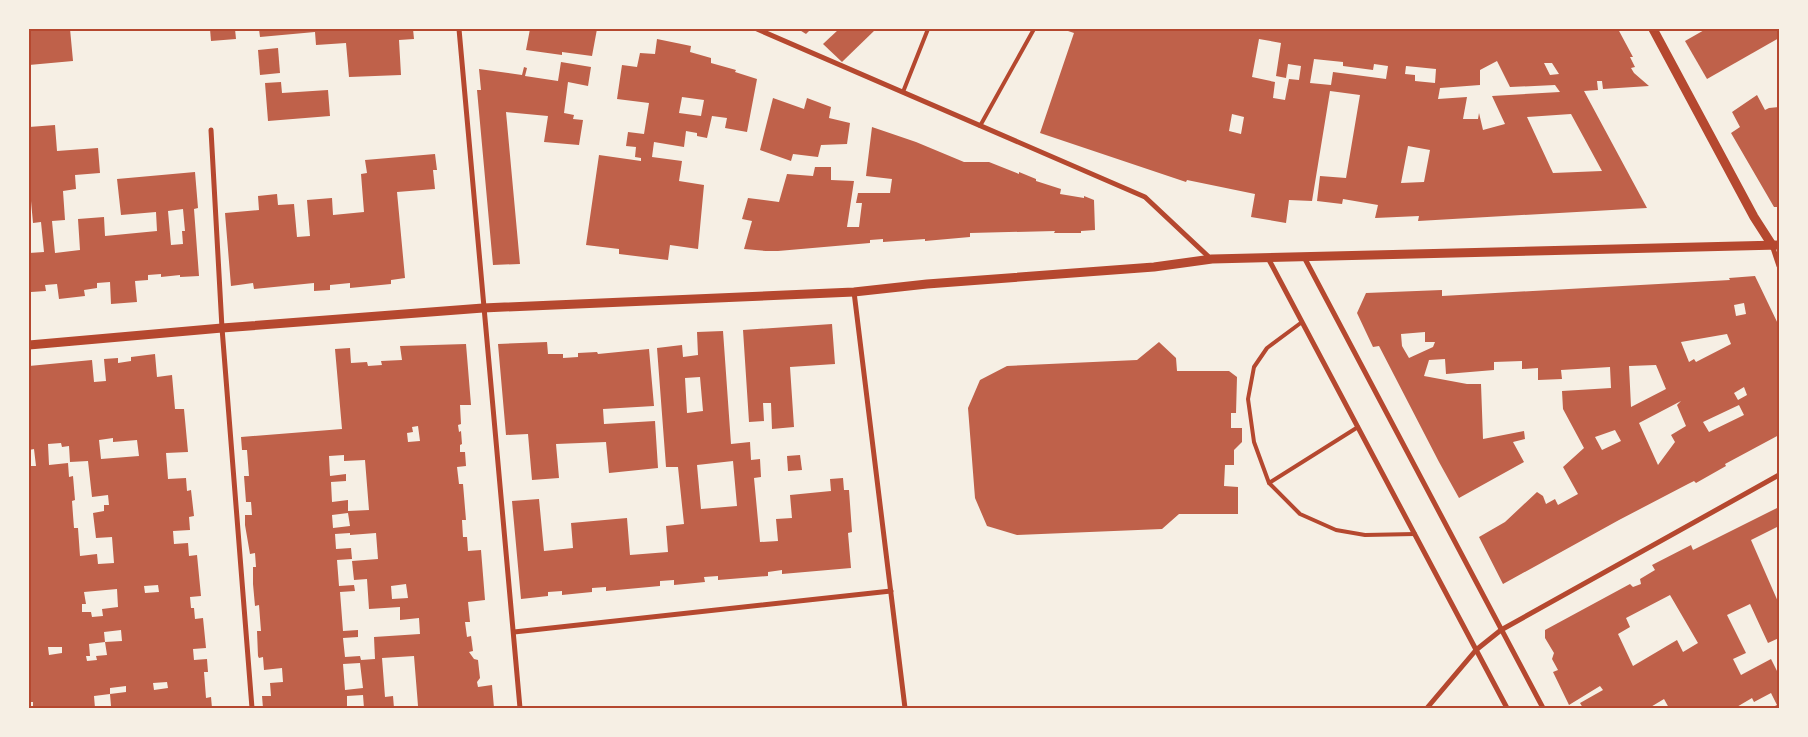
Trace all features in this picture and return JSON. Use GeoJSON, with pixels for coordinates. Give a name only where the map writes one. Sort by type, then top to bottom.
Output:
{"type":"FeatureCollection","features":[{"type":"Feature","properties":{"kind":"street"},"geometry":{"type":"LineString","coordinates":[[459,29],[520,708]]}},
{"type":"Feature","properties":{"kind":"street"},"geometry":{"type":"LineString","coordinates":[[757,29],[1145,197],[1212,259]]}},
{"type":"Feature","properties":{"kind":"street"},"geometry":{"type":"LineString","coordinates":[[1652,29],[1754,217],[1777,247],[1779,266]]}},
{"type":"Feature","properties":{"kind":"street"},"geometry":{"type":"LineString","coordinates":[[211,130],[222,328],[252,708]]}},
{"type":"Feature","properties":{"kind":"street"},"geometry":{"type":"LineString","coordinates":[[29,345],[483,308],[854,292],[927,284],[1154,267],[1212,259],[1777,247]]}},
{"type":"Feature","properties":{"kind":"street"},"geometry":{"type":"LineString","coordinates":[[1268,258],[1507,708]]}},
{"type":"Feature","properties":{"kind":"street"},"geometry":{"type":"LineString","coordinates":[[1304,258],[1543,708]]}},
{"type":"Feature","properties":{"kind":"street"},"geometry":{"type":"LineString","coordinates":[[854,292],[905,708]]}},
{"type":"Feature","properties":{"kind":"street"},"geometry":{"type":"LineString","coordinates":[[1427,708],[1476,650],[1502,630],[1779,475]]}},
{"type":"Feature","properties":{"kind":"street"},"geometry":{"type":"LineString","coordinates":[[514,632],[890,591]]}},
{"type":"Feature","properties":{"kind":"lane"},"geometry":{"type":"LineString","coordinates":[[903,92],[928,29]]}},
{"type":"Feature","properties":{"kind":"lane"},"geometry":{"type":"LineString","coordinates":[[980,126],[1034,29]]}},
{"type":"Feature","properties":{"kind":"lane"},"geometry":{"type":"LineString","coordinates":[[1302,322],[1266,348],[1254,367],[1252,375],[1248,399],[1254,442],[1269,483],[1300,514],[1336,530],[1365,535],[1415,534]]}},
{"type":"Feature","properties":{"kind":"lane"},"geometry":{"type":"LineString","coordinates":[[1269,483],[1358,427]]}},
{"type":"Feature","properties":{"kind":"building"},"geometry":{"type":"Polygon","coordinates":[[[29,29],[70,29],[73,61],[29,65],[29,29]]]}},
{"type":"Feature","properties":{"kind":"building"},"geometry":{"type":"Polygon","coordinates":[[[210,29],[235,29],[236,39],[211,41],[210,29]]]}},
{"type":"Feature","properties":{"kind":"building"},"geometry":{"type":"Polygon","coordinates":[[[259,29],[413,29],[414,39],[399,40],[401,75],[349,77],[346,43],[316,45],[315,32],[260,37],[259,29]]]}},
{"type":"Feature","properties":{"kind":"building"},"geometry":{"type":"Polygon","coordinates":[[[530,29],[597,29],[592,56],[562,52],[562,55],[526,50],[530,29]]]}},
{"type":"Feature","properties":{"kind":"building"},"geometry":{"type":"Polygon","coordinates":[[[798,29],[811,29],[806,34],[798,29]]]}},
{"type":"Feature","properties":{"kind":"building"},"geometry":{"type":"Polygon","coordinates":[[[839,29],[876,29],[842,62],[823,44],[839,29]]]}},
{"type":"Feature","properties":{"kind":"building"},"geometry":{"type":"Polygon","coordinates":[[[1062,29],[1618,29],[1633,57],[1630,57],[1635,67],[1631,68],[1649,86],[1603,89],[1602,81],[1597,81],[1598,90],[1584,91],[1647,208],[1418,221],[1419,216],[1375,218],[1378,205],[1343,199],[1342,204],[1317,201],[1320,176],[1346,178],[1360,95],[1330,91],[1312,201],[1289,200],[1286,223],[1251,217],[1255,194],[1187,180],[1186,182],[1040,133],[1074,33],[1062,29]],[[1259,39],[1252,77],[1275,82],[1273,98],[1285,100],[1289,79],[1299,80],[1301,66],[1288,64],[1286,78],[1276,76],[1281,43],[1259,39]],[[1314,59],[1310,83],[1331,85],[1333,72],[1386,79],[1388,66],[1374,64],[1373,70],[1343,66],[1343,62],[1314,59]],[[1497,61],[1480,70],[1480,85],[1440,88],[1438,99],[1467,97],[1463,119],[1478,119],[1479,113],[1483,130],[1505,124],[1492,96],[1560,92],[1555,85],[1510,87],[1497,61]],[[1544,63],[1550,75],[1559,74],[1552,63],[1544,63]],[[1406,66],[1405,74],[1415,75],[1415,81],[1435,83],[1436,69],[1406,66]],[[1232,114],[1229,131],[1241,134],[1244,117],[1232,114]],[[1571,114],[1527,117],[1553,173],[1602,171],[1571,114]],[[1408,146],[1401,183],[1424,182],[1430,150],[1408,146]]]}},
{"type":"Feature","properties":{"kind":"building"},"geometry":{"type":"Polygon","coordinates":[[[1706,29],[1778,29],[1779,38],[1707,79],[1685,41],[1706,29]]]}},
{"type":"Feature","properties":{"kind":"building"},"geometry":{"type":"Polygon","coordinates":[[[657,39],[691,46],[690,52],[711,58],[711,63],[736,70],[735,72],[757,79],[747,132],[725,128],[727,118],[712,116],[707,138],[697,136],[697,133],[686,131],[684,147],[654,142],[652,157],[682,161],[679,181],[704,185],[698,249],[670,245],[668,260],[619,254],[619,249],[586,245],[599,155],[641,161],[641,158],[635,157],[636,147],[626,146],[628,132],[644,134],[649,103],[617,99],[622,65],[637,67],[640,53],[655,54],[657,39]],[[682,97],[679,113],[701,116],[704,100],[682,97]]]}},
{"type":"Feature","properties":{"kind":"building"},"geometry":{"type":"Polygon","coordinates":[[[278,48],[280,73],[260,75],[258,50],[278,48]]]}},
{"type":"Feature","properties":{"kind":"building"},"geometry":{"type":"Polygon","coordinates":[[[561,62],[591,67],[588,86],[568,82],[564,113],[574,115],[573,119],[583,120],[579,145],[544,142],[548,116],[506,112],[520,264],[493,265],[477,90],[481,90],[479,69],[522,75],[524,67],[527,68],[525,76],[558,81],[561,62]]]}},
{"type":"Feature","properties":{"kind":"building"},"geometry":{"type":"Polygon","coordinates":[[[281,82],[282,93],[328,90],[330,116],[268,121],[265,83],[281,82]]]}},
{"type":"Feature","properties":{"kind":"building"},"geometry":{"type":"Polygon","coordinates":[[[1757,95],[1765,110],[1779,107],[1779,207],[1774,207],[1731,133],[1740,127],[1732,112],[1757,95]]]}},
{"type":"Feature","properties":{"kind":"building"},"geometry":{"type":"Polygon","coordinates":[[[773,98],[804,109],[807,98],[831,107],[829,118],[850,123],[847,144],[821,145],[818,157],[793,154],[791,161],[760,150],[773,98]]]}},
{"type":"Feature","properties":{"kind":"building"},"geometry":{"type":"Polygon","coordinates":[[[55,125],[57,151],[98,148],[100,173],[75,175],[76,189],[63,191],[65,220],[52,221],[55,253],[80,250],[78,219],[104,217],[105,236],[157,231],[156,212],[121,215],[117,179],[195,172],[198,208],[194,209],[199,276],[161,277],[161,274],[148,275],[148,280],[135,281],[137,302],[111,304],[110,282],[97,283],[97,288],[84,290],[85,296],[59,299],[57,284],[45,285],[46,291],[31,292],[29,253],[44,252],[41,222],[33,223],[31,201],[29,201],[29,127],[55,125]],[[183,209],[168,211],[171,245],[183,244],[182,231],[185,231],[183,209]]]}},
{"type":"Feature","properties":{"kind":"building"},"geometry":{"type":"Polygon","coordinates":[[[872,127],[916,142],[964,162],[989,162],[1019,174],[1019,172],[1036,179],[1036,181],[1061,189],[1060,194],[1084,198],[1084,196],[1094,200],[1095,230],[1081,231],[1081,233],[1054,233],[1055,231],[970,233],[970,237],[883,242],[883,239],[870,240],[870,243],[778,251],[744,249],[752,221],[742,219],[748,198],[779,202],[787,174],[813,176],[815,167],[831,167],[831,180],[854,181],[847,227],[859,227],[862,203],[856,203],[858,193],[890,193],[892,179],[866,176],[872,127]]]}},
{"type":"Feature","properties":{"kind":"building"},"geometry":{"type":"Polygon","coordinates":[[[435,154],[437,170],[433,170],[435,189],[397,192],[405,278],[391,280],[391,284],[350,288],[350,283],[330,285],[330,290],[314,291],[314,283],[254,289],[253,283],[231,286],[225,213],[259,210],[258,196],[277,194],[278,205],[294,204],[297,237],[310,236],[307,200],[332,198],[333,215],[364,212],[361,174],[367,173],[365,160],[435,154]]]}},
{"type":"Feature","properties":{"kind":"building"},"geometry":{"type":"Polygon","coordinates":[[[1755,276],[1779,326],[1779,435],[1725,464],[1726,466],[1696,483],[1694,481],[1619,520],[1503,584],[1479,537],[1505,522],[1537,492],[1543,496],[1546,504],[1555,499],[1558,505],[1578,494],[1563,467],[1584,448],[1563,409],[1562,391],[1611,388],[1610,367],[1561,370],[1562,379],[1538,380],[1538,368],[1522,369],[1522,361],[1494,362],[1494,370],[1446,374],[1445,359],[1429,360],[1424,376],[1467,384],[1481,384],[1483,439],[1524,431],[1525,439],[1513,442],[1524,462],[1459,498],[1379,346],[1373,347],[1357,313],[1366,293],[1442,290],[1442,296],[1730,280],[1729,278],[1755,276]],[[1744,303],[1734,305],[1736,316],[1746,314],[1744,303]],[[1425,332],[1401,334],[1402,346],[1409,358],[1433,347],[1435,342],[1425,342],[1425,332]],[[1727,334],[1681,342],[1689,362],[1694,359],[1696,362],[1731,344],[1727,334]],[[1656,365],[1629,366],[1631,407],[1666,389],[1656,365]],[[1744,387],[1734,393],[1738,400],[1747,395],[1744,387]],[[1681,401],[1639,423],[1658,465],[1675,442],[1671,435],[1686,426],[1677,405],[1681,401]],[[1739,405],[1703,422],[1709,432],[1744,415],[1739,405]],[[1615,430],[1595,437],[1602,450],[1621,441],[1615,430]]]}},
{"type":"Feature","properties":{"kind":"building"},"geometry":{"type":"Polygon","coordinates":[[[832,324],[835,364],[790,367],[794,427],[772,429],[771,403],[763,403],[764,421],[749,422],[743,330],[832,324]]]}},
{"type":"Feature","properties":{"kind":"building"},"geometry":{"type":"Polygon","coordinates":[[[723,331],[731,444],[750,442],[751,460],[760,459],[761,477],[754,478],[760,542],[778,541],[776,519],[792,518],[790,495],[831,491],[830,479],[843,478],[844,490],[849,490],[852,532],[848,533],[851,568],[782,574],[782,570],[768,572],[768,576],[718,580],[718,576],[704,577],[705,582],[674,585],[674,580],[660,581],[660,586],[606,591],[606,587],[592,588],[592,592],[562,595],[562,591],[548,592],[548,596],[521,599],[512,501],[539,499],[544,551],[573,548],[571,523],[627,518],[630,555],[668,552],[666,526],[684,524],[678,467],[666,467],[657,348],[682,345],[683,357],[698,355],[697,332],[723,331]],[[700,377],[685,378],[687,413],[703,411],[700,377]],[[733,461],[697,465],[701,509],[737,506],[733,461]]]}},
{"type":"Feature","properties":{"kind":"building"},"geometry":{"type":"Polygon","coordinates":[[[547,342],[548,354],[563,354],[563,358],[578,357],[578,353],[597,352],[598,354],[649,349],[654,406],[603,409],[604,424],[655,421],[658,468],[609,473],[606,442],[556,444],[559,478],[532,480],[528,434],[506,435],[498,344],[547,342]]]}},
{"type":"Feature","properties":{"kind":"building"},"geometry":{"type":"Polygon","coordinates":[[[1159,342],[1176,358],[1177,371],[1229,371],[1237,377],[1236,413],[1231,413],[1231,428],[1242,428],[1242,442],[1234,450],[1234,465],[1225,465],[1224,486],[1238,487],[1238,514],[1179,514],[1162,529],[1017,535],[987,526],[975,498],[968,408],[980,380],[1007,366],[1137,360],[1159,342]]]}},
{"type":"Feature","properties":{"kind":"building"},"geometry":{"type":"Polygon","coordinates":[[[466,344],[471,405],[460,405],[461,424],[458,425],[459,432],[461,431],[462,444],[460,445],[460,452],[465,452],[466,466],[457,467],[459,484],[463,484],[466,520],[462,520],[463,537],[467,537],[468,551],[481,550],[485,600],[468,602],[470,622],[465,622],[467,637],[471,636],[473,651],[469,652],[474,659],[478,660],[480,678],[477,682],[478,687],[492,685],[494,708],[405,708],[418,706],[414,656],[382,658],[385,697],[393,696],[394,708],[364,708],[363,695],[347,696],[347,708],[263,708],[262,696],[271,696],[270,683],[283,682],[282,668],[264,670],[263,657],[259,658],[258,656],[257,631],[261,631],[259,605],[255,606],[253,584],[253,567],[256,567],[255,553],[250,554],[245,525],[245,515],[252,515],[251,502],[246,502],[244,476],[249,476],[247,450],[242,450],[241,437],[342,429],[335,349],[350,348],[351,363],[367,362],[368,366],[382,365],[381,361],[402,360],[400,346],[466,344]],[[418,426],[412,427],[413,432],[407,433],[408,442],[420,441],[418,426]],[[344,455],[329,456],[330,476],[346,474],[346,481],[331,482],[332,502],[348,500],[348,511],[369,510],[365,460],[344,461],[344,455]],[[348,513],[332,515],[333,528],[350,526],[348,513]],[[376,533],[335,534],[336,549],[351,548],[352,559],[337,560],[339,586],[354,585],[355,591],[340,592],[343,631],[358,630],[358,637],[343,638],[345,657],[360,656],[361,660],[375,659],[374,637],[420,634],[419,618],[400,620],[400,607],[369,609],[367,579],[354,580],[352,561],[378,559],[376,533]],[[406,584],[391,586],[392,599],[408,598],[406,584]],[[360,663],[343,664],[345,690],[363,688],[360,663]]]}},
{"type":"Feature","properties":{"kind":"building"},"geometry":{"type":"Polygon","coordinates":[[[155,354],[157,377],[172,375],[175,409],[184,409],[188,452],[166,453],[168,479],[186,478],[187,491],[191,490],[194,516],[189,517],[190,530],[173,531],[174,544],[188,543],[189,556],[197,555],[201,596],[190,597],[191,608],[194,608],[195,619],[203,618],[206,648],[193,649],[194,660],[207,659],[208,672],[204,672],[206,698],[211,697],[212,708],[104,708],[111,706],[110,694],[94,696],[95,708],[33,708],[33,702],[29,702],[29,466],[36,466],[34,449],[29,450],[29,366],[92,360],[94,382],[106,381],[104,359],[118,358],[118,363],[131,361],[131,357],[155,354]],[[113,438],[99,440],[101,459],[139,456],[137,440],[113,442],[113,438]],[[61,443],[48,444],[49,465],[68,463],[69,477],[73,476],[75,500],[72,501],[74,528],[78,528],[80,556],[97,554],[98,564],[114,563],[112,537],[96,538],[93,513],[104,511],[104,505],[109,505],[108,495],[92,497],[88,461],[70,462],[69,446],[62,447],[61,443]],[[158,585],[144,586],[145,593],[159,592],[158,585]],[[117,589],[84,592],[86,604],[82,604],[82,612],[91,612],[92,617],[103,616],[102,609],[118,607],[117,589]],[[121,630],[104,632],[105,642],[122,641],[121,630]],[[105,642],[89,644],[90,656],[86,656],[87,661],[97,660],[96,656],[107,655],[105,642]],[[48,647],[49,655],[62,653],[62,647],[48,647]],[[167,682],[153,683],[154,690],[168,688],[167,682]],[[126,686],[110,688],[110,694],[126,692],[126,686]]]}},
{"type":"Feature","properties":{"kind":"building"},"geometry":{"type":"Polygon","coordinates":[[[800,455],[802,470],[788,471],[787,456],[800,455]]]}},
{"type":"Feature","properties":{"kind":"building"},"geometry":{"type":"Polygon","coordinates":[[[1779,507],[1779,526],[1751,540],[1779,604],[1779,638],[1768,643],[1750,604],[1727,615],[1746,653],[1733,659],[1741,675],[1771,659],[1779,675],[1779,708],[1771,708],[1777,705],[1771,693],[1754,702],[1752,698],[1735,708],[1669,708],[1664,699],[1649,708],[1583,708],[1580,703],[1603,690],[1600,686],[1569,705],[1553,672],[1558,670],[1552,659],[1554,653],[1545,638],[1545,630],[1630,584],[1633,587],[1641,584],[1640,579],[1655,570],[1652,565],[1691,545],[1693,550],[1779,507]],[[1670,595],[1626,618],[1630,627],[1618,634],[1633,666],[1677,640],[1683,652],[1698,643],[1670,595]]]}}]}
